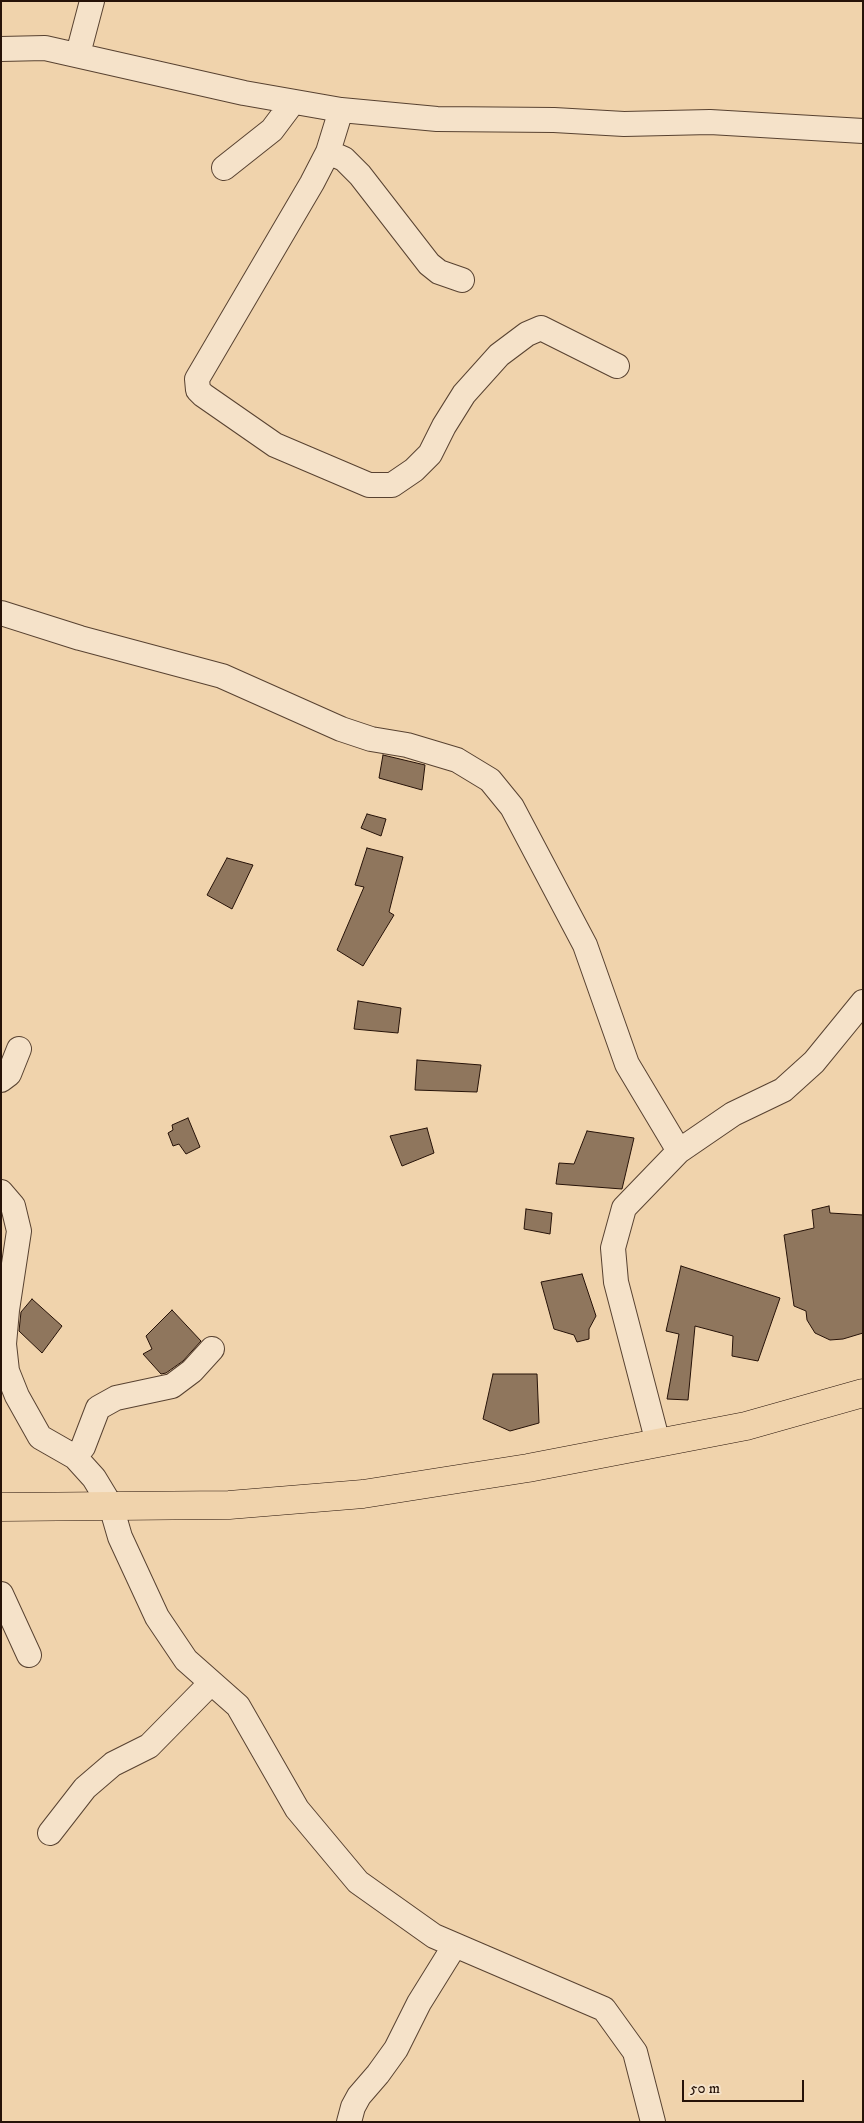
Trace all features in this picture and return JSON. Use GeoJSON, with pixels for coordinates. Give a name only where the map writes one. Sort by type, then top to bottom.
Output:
{"type":"FeatureCollection","features":[{"type":"Feature","properties":{"kind":"main road"},"geometry":{"type":"LineString","coordinates":[[1,1507],[229,1505],[363,1494],[528,1468],[746,1426],[863,1393]]}},
{"type":"Feature","properties":{"kind":"street"},"geometry":{"type":"LineString","coordinates":[[78,54],[92,1]]}},
{"type":"Feature","properties":{"kind":"street"},"geometry":{"type":"LineString","coordinates":[[1,49],[45,48],[78,54],[143,71],[341,110],[437,119],[554,120],[624,124],[710,122],[863,132]]}},
{"type":"Feature","properties":{"kind":"street"},"geometry":{"type":"LineString","coordinates":[[224,168],[272,130],[293,102]]}},
{"type":"Feature","properties":{"kind":"street"},"geometry":{"type":"LineString","coordinates":[[341,110],[328,152],[312,183],[197,379],[198,390],[214,405],[275,445],[311,462],[369,484],[392,485],[414,470],[430,454],[444,426],[464,394],[499,355],[528,334],[541,328],[617,366]]}},
{"type":"Feature","properties":{"kind":"street"},"geometry":{"type":"LineString","coordinates":[[328,152],[344,159],[360,175],[429,264],[439,272],[462,280]]}},
{"type":"Feature","properties":{"kind":"street"},"geometry":{"type":"LineString","coordinates":[[1,612],[80,638],[222,676],[341,729],[372,739],[408,745],[457,760],[490,780],[512,808],[585,945],[627,1064],[679,1151]]}},
{"type":"Feature","properties":{"kind":"street"},"geometry":{"type":"LineString","coordinates":[[658,1443],[616,1282],[613,1248],[624,1208],[679,1151],[733,1114],[783,1090],[814,1062],[863,1002]]}},
{"type":"Feature","properties":{"kind":"street"},"geometry":{"type":"LineString","coordinates":[[1,1080],[9,1074],[19,1049]]}},
{"type":"Feature","properties":{"kind":"street"},"geometry":{"type":"LineString","coordinates":[[1,1192],[13,1206],[19,1231],[7,1310],[4,1344],[7,1372],[17,1396],[40,1437],[75,1457],[94,1478],[111,1506],[120,1537],[157,1617],[186,1660],[238,1706],[297,1809],[358,1882],[434,1936],[604,2009],[635,2052],[653,2122]]}},
{"type":"Feature","properties":{"kind":"street"},"geometry":{"type":"LineString","coordinates":[[75,1457],[83,1447],[98,1408],[116,1398],[172,1386],[192,1371],[212,1349]]}},
{"type":"Feature","properties":{"kind":"street"},"geometry":{"type":"LineString","coordinates":[[1,1594],[29,1655]]}},
{"type":"Feature","properties":{"kind":"street"},"geometry":{"type":"LineString","coordinates":[[50,1833],[85,1788],[113,1764],[149,1746],[212,1683]]}},
{"type":"Feature","properties":{"kind":"street"},"geometry":{"type":"LineString","coordinates":[[349,2122],[353,2107],[359,2096],[396,2049],[419,2003],[455,1945]]}},
{"type":"Feature","properties":{"kind":"building"},"geometry":{"type":"Polygon","coordinates":[[[383,755],[425,765],[422,790],[379,778],[383,755]]]}},
{"type":"Feature","properties":{"kind":"building"},"geometry":{"type":"Polygon","coordinates":[[[367,814],[386,819],[381,836],[361,828],[367,814]]]}},
{"type":"Feature","properties":{"kind":"building"},"geometry":{"type":"Polygon","coordinates":[[[367,848],[403,857],[389,912],[394,915],[363,966],[337,950],[364,887],[355,885],[367,848]]]}},
{"type":"Feature","properties":{"kind":"building"},"geometry":{"type":"Polygon","coordinates":[[[227,858],[253,865],[232,909],[207,895],[227,858]]]}},
{"type":"Feature","properties":{"kind":"building"},"geometry":{"type":"Polygon","coordinates":[[[358,1001],[401,1008],[398,1033],[354,1029],[358,1001]]]}},
{"type":"Feature","properties":{"kind":"building"},"geometry":{"type":"Polygon","coordinates":[[[417,1060],[481,1065],[477,1092],[415,1090],[417,1060]]]}},
{"type":"Feature","properties":{"kind":"building"},"geometry":{"type":"Polygon","coordinates":[[[188,1118],[200,1147],[186,1154],[179,1144],[173,1146],[168,1133],[173,1130],[172,1125],[188,1118]]]}},
{"type":"Feature","properties":{"kind":"building"},"geometry":{"type":"Polygon","coordinates":[[[427,1128],[434,1153],[402,1166],[390,1136],[427,1128]]]}},
{"type":"Feature","properties":{"kind":"building"},"geometry":{"type":"Polygon","coordinates":[[[587,1131],[634,1138],[622,1189],[556,1184],[559,1163],[574,1164],[587,1131]]]}},
{"type":"Feature","properties":{"kind":"building"},"geometry":{"type":"Polygon","coordinates":[[[829,1206],[830,1213],[863,1215],[863,1333],[843,1339],[830,1340],[815,1333],[807,1320],[806,1311],[794,1306],[784,1235],[814,1228],[812,1210],[829,1206]]]}},
{"type":"Feature","properties":{"kind":"building"},"geometry":{"type":"Polygon","coordinates":[[[526,1209],[552,1213],[550,1234],[524,1229],[526,1209]]]}},
{"type":"Feature","properties":{"kind":"building"},"geometry":{"type":"Polygon","coordinates":[[[681,1266],[780,1298],[758,1361],[732,1356],[733,1336],[695,1326],[688,1400],[667,1399],[679,1334],[666,1331],[681,1266]]]}},
{"type":"Feature","properties":{"kind":"building"},"geometry":{"type":"Polygon","coordinates":[[[582,1274],[596,1316],[589,1329],[589,1339],[577,1342],[574,1335],[554,1329],[541,1282],[582,1274]]]}},
{"type":"Feature","properties":{"kind":"building"},"geometry":{"type":"Polygon","coordinates":[[[32,1299],[62,1326],[42,1353],[19,1331],[21,1312],[32,1299]]]}},
{"type":"Feature","properties":{"kind":"building"},"geometry":{"type":"Polygon","coordinates":[[[172,1310],[201,1341],[183,1361],[166,1373],[161,1374],[143,1354],[152,1349],[146,1336],[172,1310]]]}},
{"type":"Feature","properties":{"kind":"building"},"geometry":{"type":"Polygon","coordinates":[[[493,1374],[537,1374],[539,1423],[510,1431],[483,1419],[493,1374]]]}}]}
